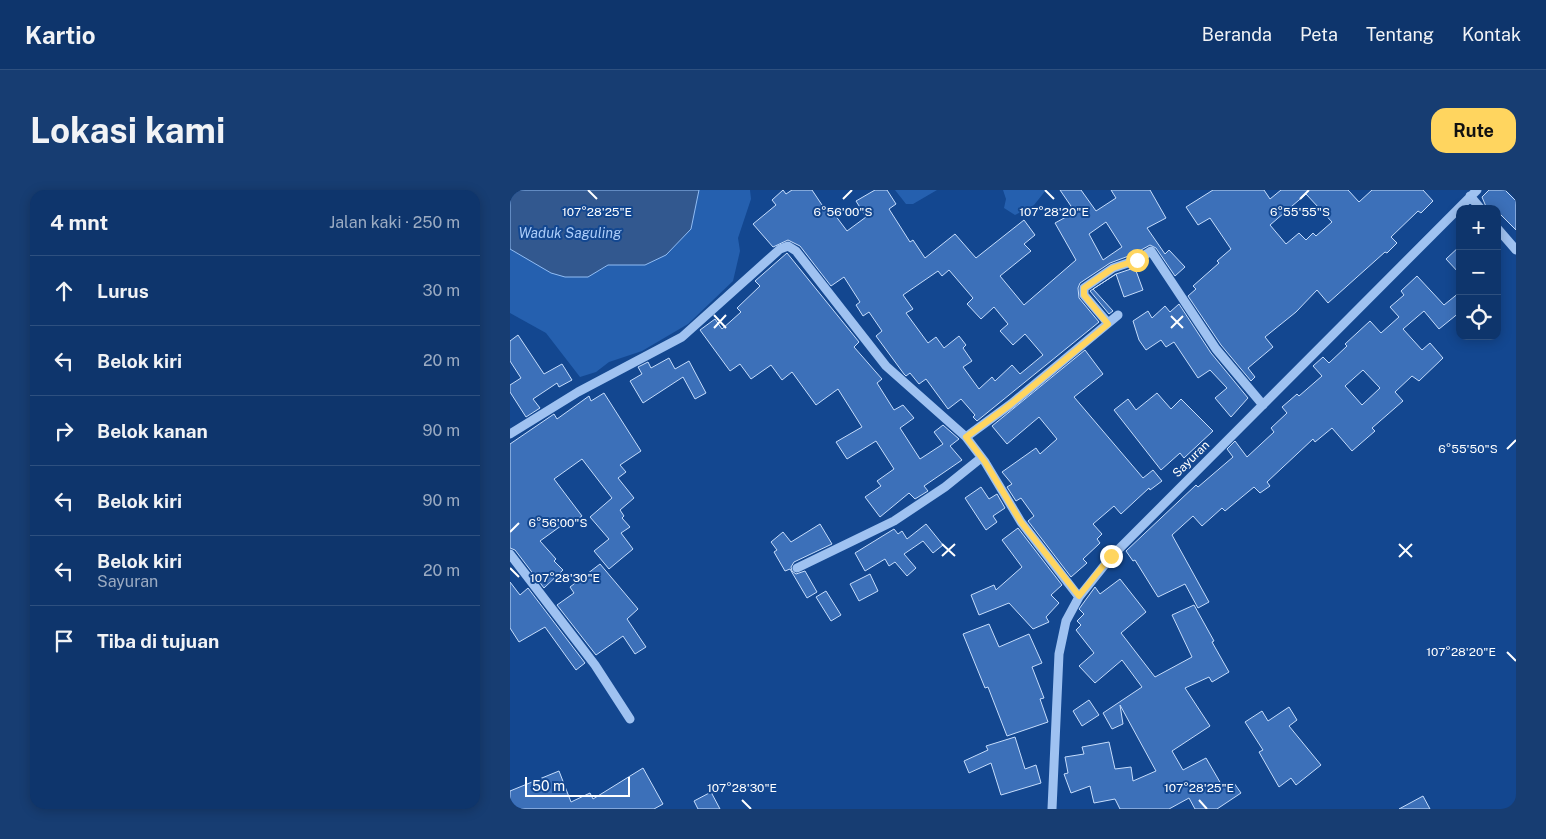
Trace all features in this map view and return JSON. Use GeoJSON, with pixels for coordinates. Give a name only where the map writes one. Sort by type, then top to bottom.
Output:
{"type":"FeatureCollection","features":[{"type":"Feature","properties":{"kind":"street"},"geometry":{"type":"LineString","coordinates":[[1474,193],[1479,205]]}},
{"type":"Feature","properties":{"kind":"street","name":"Sayuran"},"geometry":{"type":"LineString","coordinates":[[1052,809],[1059,654],[1066,621],[1079,596],[1111,556],[1474,193]]}},
{"type":"Feature","properties":{"kind":"street"},"geometry":{"type":"LineString","coordinates":[[1501,233],[1516,250]]}},
{"type":"Feature","properties":{"kind":"street"},"geometry":{"type":"LineString","coordinates":[[510,434],[578,392],[682,338],[780,249],[788,246],[796,251],[886,366],[966,437],[1021,522],[1079,596]]}},
{"type":"Feature","properties":{"kind":"street"},"geometry":{"type":"LineString","coordinates":[[1108,324],[1084,295],[1084,288],[1113,268],[1137,260],[1151,251],[1216,349],[1263,405]]}},
{"type":"Feature","properties":{"kind":"street"},"geometry":{"type":"LineString","coordinates":[[966,437],[1011,404],[1118,315]]}},
{"type":"Feature","properties":{"kind":"street"},"geometry":{"type":"LineString","coordinates":[[796,568],[894,521],[945,487],[981,458]]}},
{"type":"Feature","properties":{"kind":"street"},"geometry":{"type":"LineString","coordinates":[[510,554],[595,665],[630,719]]}},
{"type":"Feature","properties":{"kind":"shaded area"},"geometry":{"type":"Polygon","coordinates":[[[699,190],[750,190],[751,199],[738,238],[740,251],[733,281],[688,324],[642,351],[609,362],[596,372],[580,377],[546,333],[510,313],[510,249],[530,259],[599,271],[608,265],[645,265],[691,229],[699,190]]]}},
{"type":"Feature","properties":{"kind":"shaded area"},"geometry":{"type":"Polygon","coordinates":[[[895,190],[937,190],[913,204],[906,204],[895,190]]]}},
{"type":"Feature","properties":{"kind":"shaded area"},"geometry":{"type":"Polygon","coordinates":[[[1003,190],[1046,190],[1034,205],[1015,215],[1004,208],[1006,199],[1003,190]]]}},
{"type":"Feature","properties":{"kind":"water","name":"Waduk Saguling"},"geometry":{"type":"Polygon","coordinates":[[[510,190],[699,190],[691,229],[666,255],[645,265],[608,265],[588,277],[565,277],[551,273],[510,249],[510,190]]]}},
{"type":"Feature","properties":{"kind":"building"},"geometry":{"type":"Polygon","coordinates":[[[783,190],[786,194],[792,190],[812,190],[828,214],[832,211],[847,231],[866,217],[856,201],[875,190],[887,190],[896,204],[889,209],[910,242],[913,240],[925,258],[955,234],[976,258],[1024,220],[1035,235],[1024,244],[1031,251],[1000,276],[1024,305],[1076,260],[1055,223],[1075,212],[1060,190],[1081,190],[1096,211],[1116,198],[1111,190],[1150,190],[1166,218],[1147,228],[1165,254],[1169,250],[1185,267],[1175,276],[1156,248],[1150,245],[1134,254],[1110,263],[1080,283],[1078,288],[1079,298],[1099,322],[977,421],[973,417],[975,415],[961,399],[948,409],[926,379],[919,384],[910,373],[906,376],[904,374],[876,336],[882,331],[869,312],[863,316],[856,305],[860,302],[844,277],[831,286],[800,246],[788,240],[773,247],[753,224],[776,205],[772,200],[783,190]],[[1106,222],[1089,234],[1103,260],[1122,247],[1106,222]],[[949,270],[942,276],[938,271],[903,295],[913,309],[906,313],[928,343],[936,337],[944,348],[959,336],[966,345],[963,348],[972,361],[963,367],[979,389],[992,377],[995,381],[1012,365],[1020,374],[1043,355],[1025,334],[1013,345],[1000,331],[1008,324],[994,307],[981,319],[967,304],[973,298],[949,270]]]}},
{"type":"Feature","properties":{"kind":"building"},"geometry":{"type":"Polygon","coordinates":[[[1213,190],[1264,190],[1270,199],[1281,190],[1348,190],[1359,202],[1372,190],[1423,190],[1433,201],[1421,213],[1418,211],[1391,237],[1397,243],[1387,253],[1385,252],[1328,303],[1317,290],[1296,312],[1265,337],[1273,347],[1248,368],[1255,377],[1251,381],[1221,345],[1188,296],[1196,289],[1193,286],[1219,263],[1217,261],[1231,249],[1210,218],[1198,225],[1186,207],[1213,190]],[[1306,194],[1270,225],[1286,244],[1299,233],[1306,240],[1313,233],[1316,236],[1332,222],[1306,194]]]}},
{"type":"Feature","properties":{"kind":"building"},"geometry":{"type":"Polygon","coordinates":[[[1489,190],[1505,190],[1516,201],[1516,230],[1501,215],[1501,205],[1485,205],[1482,197],[1489,190]]]}},
{"type":"Feature","properties":{"kind":"building"},"geometry":{"type":"Polygon","coordinates":[[[1456,250],[1456,270],[1446,259],[1456,250]]]}},
{"type":"Feature","properties":{"kind":"building"},"geometry":{"type":"Polygon","coordinates":[[[787,253],[859,342],[854,347],[882,379],[877,383],[894,410],[903,405],[914,418],[900,428],[920,459],[943,444],[934,432],[943,425],[959,439],[950,446],[962,460],[924,486],[928,491],[915,499],[909,493],[880,517],[865,497],[881,486],[877,481],[894,469],[876,441],[847,459],[836,442],[862,427],[838,389],[816,405],[792,372],[782,380],[771,365],[751,379],[740,364],[730,371],[700,330],[715,319],[722,329],[741,312],[737,308],[760,286],[755,281],[787,253]]]}},
{"type":"Feature","properties":{"kind":"building"},"geometry":{"type":"Polygon","coordinates":[[[1137,267],[1135,268],[1143,290],[1124,297],[1116,274],[1137,267]]]}},
{"type":"Feature","properties":{"kind":"building"},"geometry":{"type":"Polygon","coordinates":[[[1417,276],[1444,305],[1456,295],[1456,315],[1439,329],[1424,311],[1403,329],[1422,350],[1430,343],[1443,358],[1419,381],[1412,376],[1395,392],[1403,401],[1372,428],[1375,431],[1352,451],[1332,428],[1315,442],[1313,439],[1267,482],[1270,486],[1260,493],[1254,487],[1225,511],[1222,508],[1202,526],[1193,516],[1172,535],[1209,602],[1198,608],[1185,584],[1158,597],[1135,560],[1133,561],[1126,551],[1196,485],[1198,487],[1233,457],[1227,449],[1235,441],[1247,457],[1274,432],[1271,428],[1287,413],[1282,407],[1297,394],[1299,396],[1322,376],[1313,366],[1323,357],[1329,363],[1347,346],[1345,344],[1370,321],[1381,333],[1399,317],[1390,307],[1404,295],[1401,291],[1417,276]],[[1363,370],[1345,386],[1362,405],[1380,388],[1363,370]]]}},
{"type":"Feature","properties":{"kind":"building"},"geometry":{"type":"Polygon","coordinates":[[[1093,289],[1113,311],[1109,314],[1090,291],[1093,289]]]}},
{"type":"Feature","properties":{"kind":"building"},"geometry":{"type":"Polygon","coordinates":[[[1179,304],[1211,353],[1248,398],[1231,417],[1215,398],[1227,388],[1210,370],[1198,378],[1174,342],[1166,347],[1161,340],[1146,350],[1139,340],[1133,321],[1148,311],[1152,318],[1165,306],[1170,312],[1179,304]]]}},
{"type":"Feature","properties":{"kind":"building"},"geometry":{"type":"Polygon","coordinates":[[[518,335],[544,374],[562,364],[572,380],[559,387],[557,383],[533,399],[540,408],[526,417],[510,392],[510,385],[521,378],[510,361],[510,341],[518,335]]]}},
{"type":"Feature","properties":{"kind":"building"},"geometry":{"type":"Polygon","coordinates":[[[1085,350],[1103,374],[1074,397],[1143,478],[1153,470],[1162,481],[1150,490],[1149,488],[1121,514],[1114,506],[1093,524],[1102,534],[1097,539],[1100,543],[1083,559],[1087,563],[1071,577],[1028,521],[1034,516],[1021,498],[1016,501],[1007,487],[1012,484],[1002,472],[1036,448],[1040,454],[1057,439],[1039,417],[1007,444],[992,426],[1085,350]]]}},
{"type":"Feature","properties":{"kind":"building"},"geometry":{"type":"Polygon","coordinates":[[[669,358],[675,369],[689,361],[706,393],[695,399],[683,377],[643,403],[630,381],[642,374],[638,367],[648,362],[651,368],[669,358]]]}},
{"type":"Feature","properties":{"kind":"building"},"geometry":{"type":"Polygon","coordinates":[[[604,393],[641,451],[620,465],[626,472],[618,478],[634,498],[620,510],[624,516],[622,518],[630,527],[621,533],[633,549],[609,569],[594,551],[609,539],[590,517],[612,498],[582,459],[554,479],[582,516],[567,526],[565,523],[540,541],[563,570],[544,588],[515,550],[510,548],[510,444],[554,414],[557,419],[589,396],[591,401],[604,393]]]}},
{"type":"Feature","properties":{"kind":"building"},"geometry":{"type":"Polygon","coordinates":[[[1157,393],[1171,409],[1181,399],[1213,431],[1184,458],[1180,453],[1161,470],[1114,410],[1128,399],[1136,410],[1157,393]]]}},
{"type":"Feature","properties":{"kind":"building"},"geometry":{"type":"Polygon","coordinates":[[[981,487],[989,499],[997,494],[1005,508],[993,516],[997,522],[986,530],[965,498],[981,487]]]}},
{"type":"Feature","properties":{"kind":"building"},"geometry":{"type":"Polygon","coordinates":[[[820,524],[832,544],[794,562],[791,567],[792,571],[796,574],[805,571],[817,592],[807,598],[790,569],[785,571],[774,552],[777,550],[771,542],[783,532],[791,542],[820,524]]]}},
{"type":"Feature","properties":{"kind":"building"},"geometry":{"type":"Polygon","coordinates":[[[926,524],[943,545],[933,553],[923,541],[904,554],[916,568],[907,576],[895,562],[889,566],[885,559],[865,571],[855,553],[894,529],[898,534],[902,531],[907,539],[926,524]]]}},
{"type":"Feature","properties":{"kind":"building"},"geometry":{"type":"Polygon","coordinates":[[[1018,528],[1062,585],[1051,595],[1059,603],[1046,617],[1049,622],[1033,629],[1009,603],[979,615],[971,595],[994,585],[996,590],[1022,567],[1002,540],[1018,528]]]}},
{"type":"Feature","properties":{"kind":"building"},"geometry":{"type":"Polygon","coordinates":[[[600,564],[638,609],[627,619],[646,647],[635,654],[623,636],[596,655],[557,605],[574,593],[570,587],[600,564]]]}},
{"type":"Feature","properties":{"kind":"building"},"geometry":{"type":"Polygon","coordinates":[[[870,574],[878,591],[859,601],[850,584],[870,574]]]}},
{"type":"Feature","properties":{"kind":"building"},"geometry":{"type":"Polygon","coordinates":[[[1120,579],[1146,612],[1121,633],[1155,677],[1192,657],[1172,615],[1194,605],[1229,672],[1212,682],[1209,677],[1185,688],[1210,726],[1172,751],[1183,770],[1206,758],[1224,789],[1234,783],[1241,793],[1217,809],[1195,809],[1189,798],[1169,809],[1120,809],[1115,799],[1094,803],[1090,786],[1071,793],[1064,774],[1068,773],[1065,757],[1084,754],[1082,747],[1109,742],[1115,769],[1131,767],[1133,781],[1156,771],[1120,705],[1123,724],[1112,729],[1103,713],[1142,687],[1122,660],[1095,683],[1079,666],[1094,653],[1076,630],[1081,625],[1077,621],[1084,614],[1079,609],[1095,587],[1100,594],[1120,579]]]}},
{"type":"Feature","properties":{"kind":"building"},"geometry":{"type":"Polygon","coordinates":[[[510,582],[520,595],[528,588],[585,663],[576,670],[545,627],[519,642],[510,628],[510,582]]]}},
{"type":"Feature","properties":{"kind":"building"},"geometry":{"type":"Polygon","coordinates":[[[826,591],[841,615],[831,621],[816,597],[826,591]]]}},
{"type":"Feature","properties":{"kind":"building"},"geometry":{"type":"Polygon","coordinates":[[[989,624],[999,647],[1029,634],[1042,663],[1032,667],[1044,698],[1040,699],[1048,722],[1007,736],[988,687],[985,688],[963,634],[989,624]]]}},
{"type":"Feature","properties":{"kind":"building"},"geometry":{"type":"Polygon","coordinates":[[[1089,700],[1099,715],[1082,726],[1073,711],[1089,700]]]}},
{"type":"Feature","properties":{"kind":"building"},"geometry":{"type":"Polygon","coordinates":[[[1289,707],[1297,720],[1289,726],[1321,765],[1296,785],[1291,778],[1279,787],[1259,752],[1263,750],[1245,722],[1262,711],[1268,721],[1289,707]]]}},
{"type":"Feature","properties":{"kind":"building"},"geometry":{"type":"Polygon","coordinates":[[[1015,737],[1025,769],[1036,765],[1041,783],[1001,795],[991,763],[969,773],[964,761],[988,750],[986,746],[1015,737]]]}},
{"type":"Feature","properties":{"kind":"building"},"geometry":{"type":"Polygon","coordinates":[[[643,768],[663,804],[654,809],[510,809],[510,791],[559,771],[571,802],[590,793],[593,799],[643,768]]]}},
{"type":"Feature","properties":{"kind":"building"},"geometry":{"type":"Polygon","coordinates":[[[711,792],[720,809],[698,809],[694,801],[711,792]]]}},
{"type":"Feature","properties":{"kind":"building"},"geometry":{"type":"Polygon","coordinates":[[[1423,796],[1430,809],[1399,809],[1423,796]]]}},
{"type":"Feature","properties":{"kind":"route"},"geometry":{"type":"LineString","coordinates":[[1111,556],[1079,596],[1021,522],[985,462],[966,437],[1011,404],[1108,324],[1084,295],[1084,288],[1113,268],[1137,260]]}}]}
